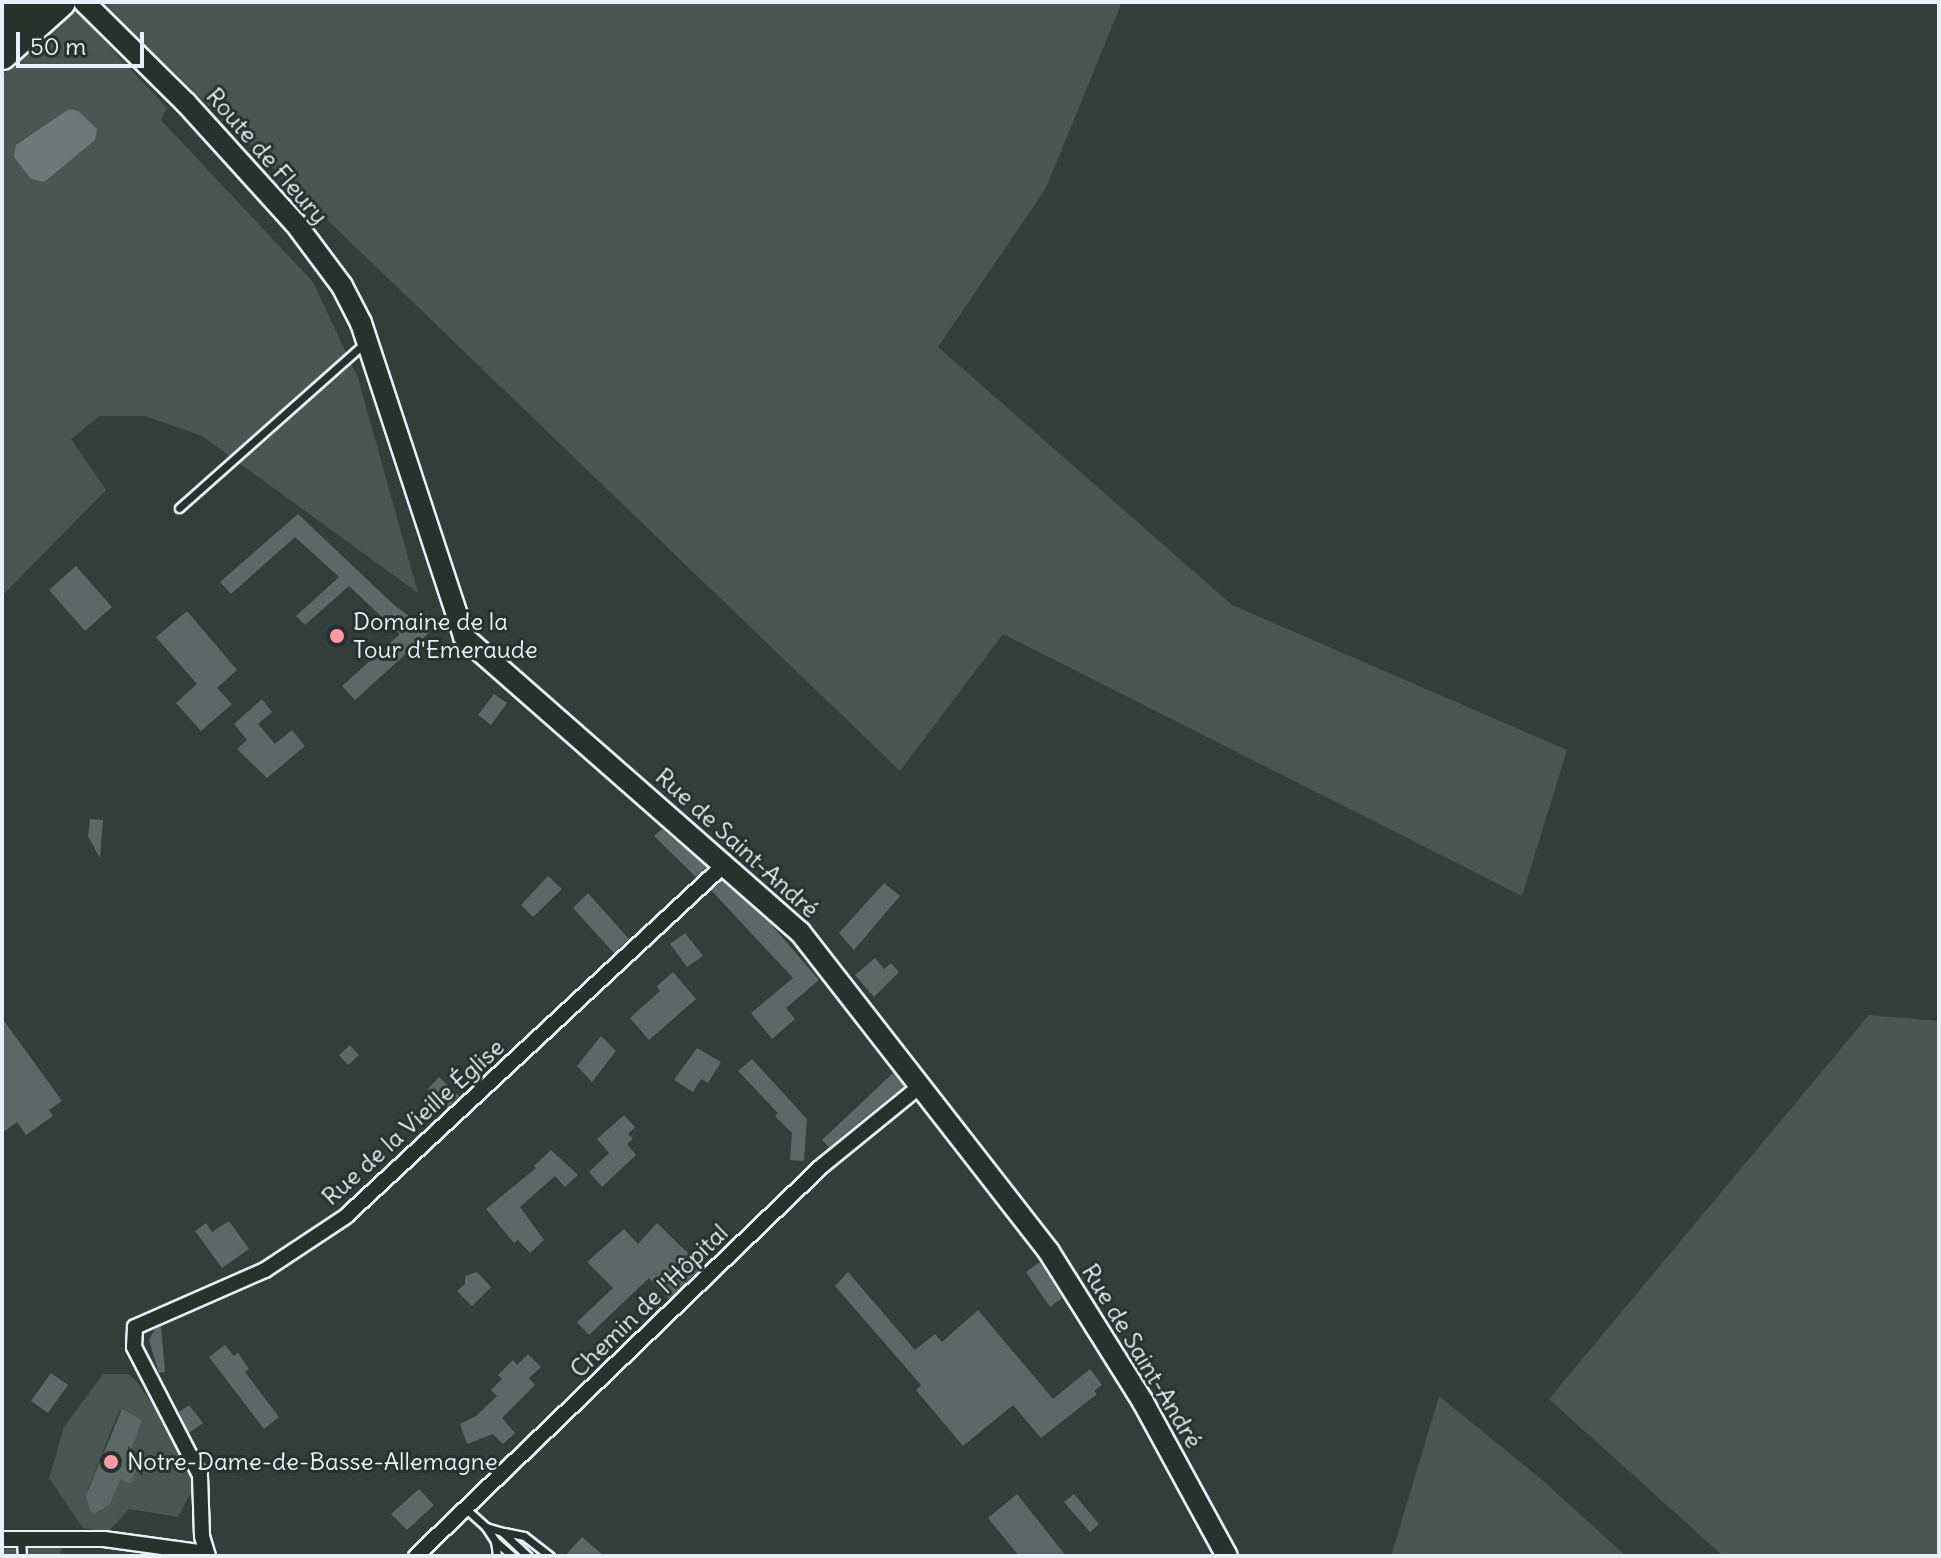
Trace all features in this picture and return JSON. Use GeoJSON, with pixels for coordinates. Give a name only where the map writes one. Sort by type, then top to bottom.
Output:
{"type":"FeatureCollection","features":[{"type":"Feature","properties":{"kind":"highway"},"geometry":{"type":"LineString","coordinates":[[2,23],[43,7]]}},
{"type":"Feature","properties":{"kind":"highway"},"geometry":{"type":"LineString","coordinates":[[2,55],[43,7]]}},
{"type":"Feature","properties":{"kind":"street","name":"Route de Fleury"},"geometry":{"type":"LineString","coordinates":[[84,2],[186,103],[295,223],[342,286],[364,332]]}},
{"type":"Feature","properties":{"kind":"street","name":"Rue de Saint-André"},"geometry":{"type":"LineString","coordinates":[[364,332],[464,637],[800,932],[1049,1252],[1143,1402],[1227,1556]]}},
{"type":"Feature","properties":{"kind":"street","name":"Rue de la Vieille Église"},"geometry":{"type":"LineString","coordinates":[[207,1554],[202,1536],[200,1475],[134,1347],[135,1327],[265,1270],[345,1217],[725,864]]}},
{"type":"Feature","properties":{"kind":"street","name":"Chemin de l'Hôpital"},"geometry":{"type":"LineString","coordinates":[[416,1556],[822,1166],[920,1086]]}},
{"type":"Feature","properties":{"kind":"street"},"geometry":{"type":"LineString","coordinates":[[2,1539],[104,1539],[207,1554]]}},
{"type":"Feature","properties":{"kind":"street"},"geometry":{"type":"LineString","coordinates":[[100,1556],[104,1539]]}},
{"type":"Feature","properties":{"kind":"lane"},"geometry":{"type":"LineString","coordinates":[[179,508],[364,332]]}},
{"type":"Feature","properties":{"kind":"lane"},"geometry":{"type":"LineString","coordinates":[[465,1508],[512,1556]]}},
{"type":"Feature","properties":{"kind":"lane"},"geometry":{"type":"LineString","coordinates":[[486,1527],[524,1536],[550,1556]]}},
{"type":"Feature","properties":{"kind":"lane"},"geometry":{"type":"LineString","coordinates":[[502,1532],[528,1556]]}},
{"type":"Feature","properties":{"kind":"lane"},"geometry":{"type":"LineString","coordinates":[[21,1539],[22,1556]]}},
{"type":"Feature","properties":{"kind":"lane"},"geometry":{"type":"LineString","coordinates":[[495,1541],[497,1556]]}},
{"type":"Feature","properties":{"kind":"shaded area"},"geometry":{"type":"Polygon","coordinates":[[[109,2],[1122,2],[1046,188],[938,347],[1232,605],[1567,750],[1522,896],[1003,634],[900,771],[105,6],[109,2]]]}},
{"type":"Feature","properties":{"kind":"shaded area"},"geometry":{"type":"Polygon","coordinates":[[[74,9],[167,108],[161,120],[313,282],[358,378],[418,593],[202,436],[145,416],[100,416],[71,439],[106,490],[2,596],[2,76],[51,26],[74,9]]]}},
{"type":"Feature","properties":{"kind":"shaded area"},"geometry":{"type":"Polygon","coordinates":[[[69,109],[78,111],[97,129],[95,140],[44,182],[31,179],[14,157],[16,145],[69,109]]]}},
{"type":"Feature","properties":{"kind":"shaded area"},"geometry":{"type":"Polygon","coordinates":[[[1869,1015],[1939,1021],[1939,1556],[1723,1556],[1549,1399],[1869,1015]]]}},
{"type":"Feature","properties":{"kind":"shaded area"},"geometry":{"type":"Polygon","coordinates":[[[103,1374],[128,1374],[158,1412],[197,1481],[178,1517],[129,1509],[108,1532],[83,1528],[49,1478],[64,1427],[103,1374]],[[119,1411],[86,1494],[91,1497],[89,1511],[96,1514],[101,1511],[118,1478],[131,1483],[122,1466],[142,1420],[119,1411]]]}},
{"type":"Feature","properties":{"kind":"shaded area"},"geometry":{"type":"Polygon","coordinates":[[[1439,1396],[1541,1479],[1626,1556],[1391,1556],[1439,1396]]]}},
{"type":"Feature","properties":{"kind":"shaded area"},"geometry":{"type":"Polygon","coordinates":[[[63,1547],[59,1556],[2,1556],[2,1549],[63,1547]]]}},
{"type":"Feature","properties":{"kind":"building"},"geometry":{"type":"Polygon","coordinates":[[[298,514],[393,604],[430,632],[355,700],[342,686],[400,634],[349,586],[305,625],[296,616],[339,577],[295,537],[231,594],[220,582],[298,514]]]}},
{"type":"Feature","properties":{"kind":"building"},"geometry":{"type":"Polygon","coordinates":[[[76,566],[112,607],[85,631],[49,590],[76,566]]]}},
{"type":"Feature","properties":{"kind":"building"},"geometry":{"type":"Polygon","coordinates":[[[187,611],[237,670],[217,688],[232,704],[201,731],[176,703],[197,684],[156,637],[187,611]]]}},
{"type":"Feature","properties":{"kind":"building"},"geometry":{"type":"Polygon","coordinates":[[[494,694],[507,703],[491,725],[478,715],[494,694]]]}},
{"type":"Feature","properties":{"kind":"building"},"geometry":{"type":"Polygon","coordinates":[[[262,699],[272,712],[258,724],[275,744],[292,730],[305,746],[267,778],[237,749],[247,740],[234,724],[262,699]]]}},
{"type":"Feature","properties":{"kind":"building"},"geometry":{"type":"Polygon","coordinates":[[[90,819],[103,820],[100,858],[88,836],[90,819]]]}},
{"type":"Feature","properties":{"kind":"building"},"geometry":{"type":"Polygon","coordinates":[[[662,829],[707,867],[696,877],[654,836],[662,829]]]}},
{"type":"Feature","properties":{"kind":"building"},"geometry":{"type":"Polygon","coordinates":[[[548,876],[562,889],[533,917],[521,905],[548,876]]]}},
{"type":"Feature","properties":{"kind":"building"},"geometry":{"type":"Polygon","coordinates":[[[722,881],[770,923],[819,980],[786,1008],[795,1019],[772,1039],[751,1013],[793,978],[711,890],[722,881]]]}},
{"type":"Feature","properties":{"kind":"building"},"geometry":{"type":"Polygon","coordinates":[[[884,883],[900,896],[854,950],[839,933],[884,883]]]}},
{"type":"Feature","properties":{"kind":"building"},"geometry":{"type":"Polygon","coordinates":[[[588,893],[629,939],[614,953],[573,908],[588,893]]]}},
{"type":"Feature","properties":{"kind":"building"},"geometry":{"type":"Polygon","coordinates":[[[685,933],[703,956],[687,967],[670,944],[685,933]]]}},
{"type":"Feature","properties":{"kind":"building"},"geometry":{"type":"Polygon","coordinates":[[[875,958],[884,969],[891,963],[899,972],[874,997],[855,975],[875,958]]]}},
{"type":"Feature","properties":{"kind":"building"},"geometry":{"type":"Polygon","coordinates":[[[673,972],[696,999],[649,1040],[630,1018],[660,991],[657,986],[673,972]]]}},
{"type":"Feature","properties":{"kind":"building"},"geometry":{"type":"Polygon","coordinates":[[[2,1018],[62,1101],[49,1110],[53,1116],[26,1135],[17,1122],[2,1133],[2,1018]]]}},
{"type":"Feature","properties":{"kind":"building"},"geometry":{"type":"Polygon","coordinates":[[[601,1036],[616,1051],[592,1082],[577,1066],[601,1036]]]}},
{"type":"Feature","properties":{"kind":"building"},"geometry":{"type":"Polygon","coordinates":[[[350,1045],[359,1055],[348,1065],[339,1055],[350,1045]]]}},
{"type":"Feature","properties":{"kind":"building"},"geometry":{"type":"Polygon","coordinates":[[[697,1048],[721,1062],[708,1083],[701,1079],[693,1092],[674,1080],[697,1048]]]}},
{"type":"Feature","properties":{"kind":"building"},"geometry":{"type":"Polygon","coordinates":[[[752,1059],[807,1119],[804,1161],[790,1160],[792,1133],[775,1116],[778,1113],[738,1071],[752,1059]]]}},
{"type":"Feature","properties":{"kind":"building"},"geometry":{"type":"Polygon","coordinates":[[[893,1073],[904,1086],[829,1147],[822,1140],[893,1073]]]}},
{"type":"Feature","properties":{"kind":"building"},"geometry":{"type":"Polygon","coordinates":[[[439,1077],[459,1096],[448,1108],[428,1089],[439,1077]]]}},
{"type":"Feature","properties":{"kind":"building"},"geometry":{"type":"Polygon","coordinates":[[[624,1115],[635,1127],[628,1134],[633,1139],[627,1144],[636,1155],[602,1187],[589,1172],[609,1153],[597,1139],[624,1115]]]}},
{"type":"Feature","properties":{"kind":"building"},"geometry":{"type":"Polygon","coordinates":[[[551,1150],[578,1175],[565,1187],[555,1176],[520,1207],[544,1240],[530,1253],[518,1240],[514,1243],[486,1209],[536,1168],[534,1166],[551,1150]]]}},
{"type":"Feature","properties":{"kind":"building"},"geometry":{"type":"Polygon","coordinates":[[[229,1221],[249,1249],[222,1268],[195,1231],[206,1223],[212,1232],[229,1221]]]}},
{"type":"Feature","properties":{"kind":"building"},"geometry":{"type":"Polygon","coordinates":[[[657,1223],[702,1267],[669,1299],[649,1278],[589,1335],[577,1322],[613,1288],[587,1262],[624,1229],[638,1244],[657,1223]]]}},
{"type":"Feature","properties":{"kind":"building"},"geometry":{"type":"Polygon","coordinates":[[[1040,1262],[1062,1298],[1050,1307],[1026,1272],[1040,1262]]]}},
{"type":"Feature","properties":{"kind":"building"},"geometry":{"type":"Polygon","coordinates":[[[477,1272],[491,1287],[472,1306],[457,1291],[465,1284],[465,1276],[477,1272]]]}},
{"type":"Feature","properties":{"kind":"building"},"geometry":{"type":"Polygon","coordinates":[[[848,1272],[915,1350],[935,1334],[942,1342],[978,1310],[1053,1399],[1090,1369],[1102,1385],[1094,1391],[1097,1394],[1041,1438],[1013,1405],[963,1446],[916,1390],[921,1385],[835,1286],[848,1272]]]}},
{"type":"Feature","properties":{"kind":"building"},"geometry":{"type":"Polygon","coordinates":[[[161,1326],[165,1372],[159,1373],[149,1340],[155,1329],[161,1326]]]}},
{"type":"Feature","properties":{"kind":"building"},"geometry":{"type":"Polygon","coordinates":[[[225,1345],[234,1356],[238,1353],[249,1369],[245,1372],[279,1417],[264,1429],[209,1357],[225,1345]]]}},
{"type":"Feature","properties":{"kind":"building"},"geometry":{"type":"Polygon","coordinates":[[[528,1354],[541,1367],[529,1378],[535,1385],[502,1418],[515,1433],[503,1444],[493,1434],[467,1444],[460,1424],[476,1416],[497,1396],[491,1390],[502,1379],[498,1375],[513,1360],[517,1365],[528,1354]]]}},
{"type":"Feature","properties":{"kind":"building"},"geometry":{"type":"Polygon","coordinates":[[[51,1373],[68,1385],[48,1413],[31,1401],[51,1373]]]}},
{"type":"Feature","properties":{"kind":"building"},"geometry":{"type":"Polygon","coordinates":[[[189,1405],[203,1423],[189,1433],[179,1412],[189,1405]]]}},
{"type":"Feature","properties":{"kind":"building","name":"Notre-Dame-de-Basse-Allemagne"},"geometry":{"type":"Polygon","coordinates":[[[122,1409],[142,1420],[125,1466],[136,1470],[131,1484],[120,1479],[110,1504],[95,1514],[90,1511],[86,1495],[122,1409]]]}},
{"type":"Feature","properties":{"kind":"building"},"geometry":{"type":"Polygon","coordinates":[[[419,1489],[434,1505],[407,1530],[391,1514],[419,1489]]]}},
{"type":"Feature","properties":{"kind":"building"},"geometry":{"type":"Polygon","coordinates":[[[1017,1494],[1066,1556],[1019,1556],[988,1518],[1017,1494]]]}},
{"type":"Feature","properties":{"kind":"building"},"geometry":{"type":"Polygon","coordinates":[[[1074,1494],[1099,1524],[1090,1532],[1064,1502],[1074,1494]]]}},
{"type":"Feature","properties":{"kind":"building"},"geometry":{"type":"Polygon","coordinates":[[[582,1537],[604,1556],[565,1556],[582,1537]]]}},
{"type":"Feature","properties":{"kind":"place","name":"Domaine de la Tour d'Emeraude"},"geometry":{"type":"Point","coordinates":[337,636]}},
{"type":"Feature","properties":{"kind":"place","name":"Notre-Dame-de-Basse-Allemagne"},"geometry":{"type":"Point","coordinates":[111,1462]}}]}
